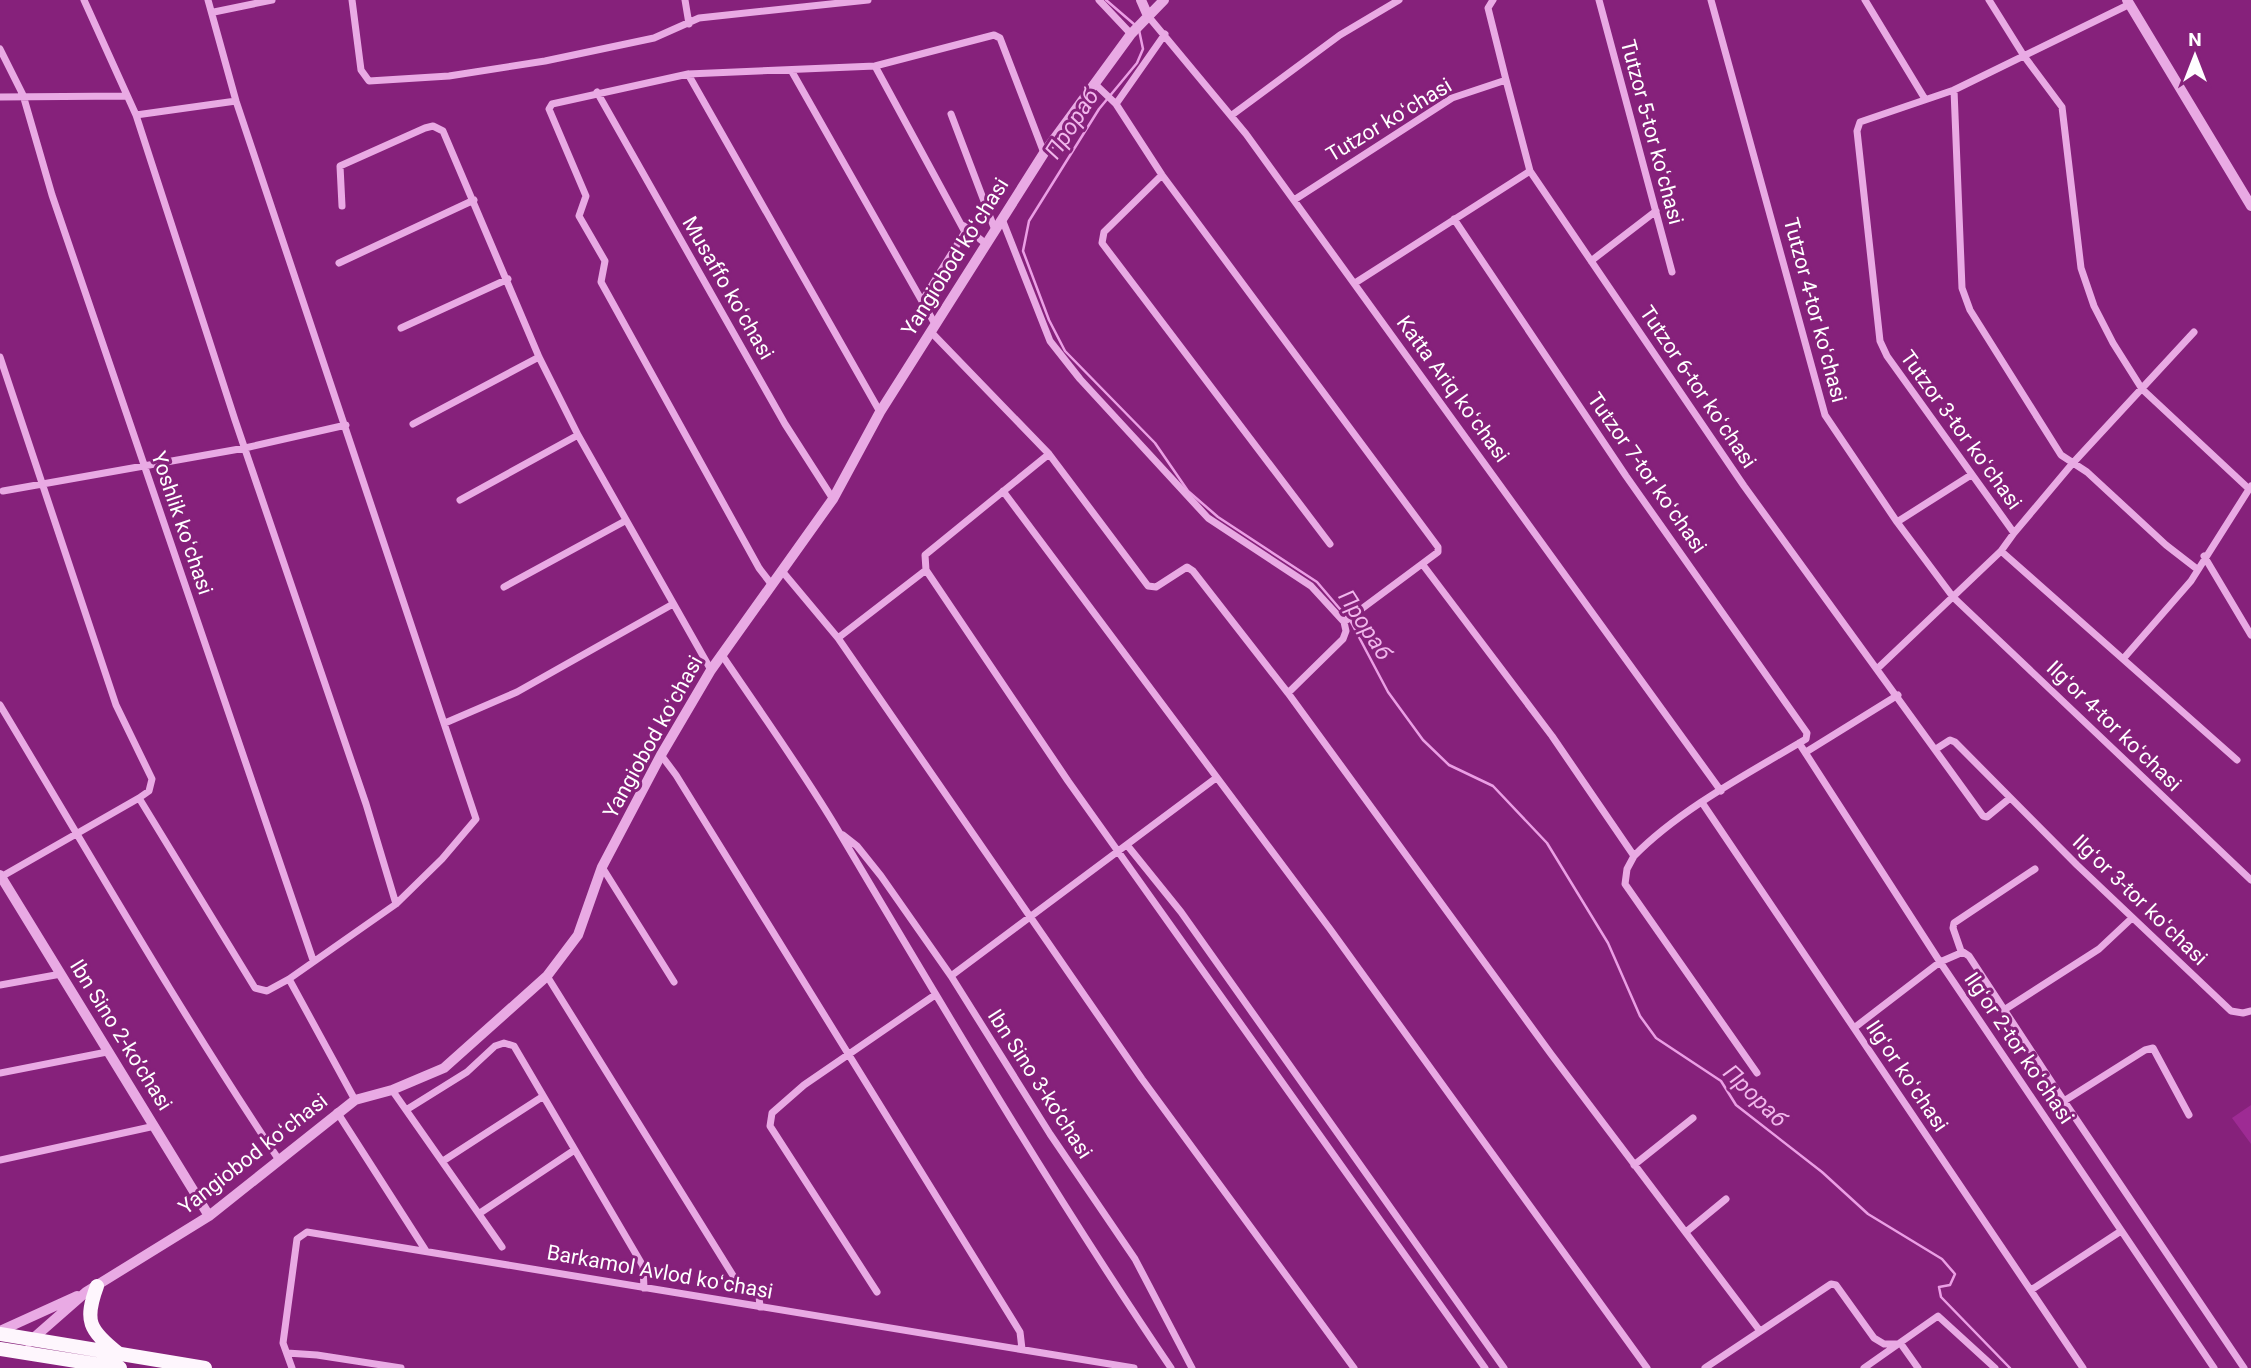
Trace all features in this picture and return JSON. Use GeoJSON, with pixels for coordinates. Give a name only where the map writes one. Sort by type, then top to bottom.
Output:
{"type":"FeatureCollection","features":[{"type":"Feature","properties":{"kind":"highway"},"geometry":{"type":"LineString","coordinates":[[92,1289],[90,1322],[119,1361]]}},
{"type":"Feature","properties":{"kind":"highway"},"geometry":{"type":"LineString","coordinates":[[0,1333],[119,1361]]}},
{"type":"Feature","properties":{"kind":"highway"},"geometry":{"type":"LineString","coordinates":[[0,1349],[205,1368]]}},
{"type":"Feature","properties":{"kind":"street"},"geometry":{"type":"LineString","coordinates":[[84,0],[136,115],[366,804],[396,904]]}},
{"type":"Feature","properties":{"kind":"street"},"geometry":{"type":"LineString","coordinates":[[139,798],[255,988],[267,991],[289,979],[396,904],[475,821],[445,723],[236,101],[214,12],[208,0]]}},
{"type":"Feature","properties":{"kind":"street"},"geometry":{"type":"LineString","coordinates":[[214,12],[272,0]]}},
{"type":"Feature","properties":{"kind":"street"},"geometry":{"type":"LineString","coordinates":[[352,0],[361,70],[369,81],[383,82],[449,76],[545,61],[654,38],[717,16],[868,0]]}},
{"type":"Feature","properties":{"kind":"street"},"geometry":{"type":"LineString","coordinates":[[685,0],[689,24]]}},
{"type":"Feature","properties":{"kind":"street"},"geometry":{"type":"LineString","coordinates":[[1099,0],[1131,34]]}},
{"type":"Feature","properties":{"kind":"street"},"geometry":{"type":"LineString","coordinates":[[1141,0],[1148,16]]}},
{"type":"Feature","properties":{"kind":"street","name":"Yangiobod koʻchasi"},"geometry":{"type":"LineString","coordinates":[[16,1352],[92,1289],[209,1216],[336,1112],[355,1100],[392,1090],[444,1068],[547,976],[578,935],[602,867],[661,755],[711,670],[833,499],[880,412],[1044,152],[1131,34],[1164,0]]}},
{"type":"Feature","properties":{"kind":"street"},"geometry":{"type":"LineString","coordinates":[[1232,115],[1340,35],[1399,0]]}},
{"type":"Feature","properties":{"kind":"street"},"geometry":{"type":"LineString","coordinates":[[1493,0],[1488,8],[1506,80]]}},
{"type":"Feature","properties":{"kind":"street","name":"Tutzor 5-tor koʻchasi"},"geometry":{"type":"LineString","coordinates":[[1599,0],[1672,272]]}},
{"type":"Feature","properties":{"kind":"street","name":"Tutzor 4-tor koʻchasi"},"geometry":{"type":"LineString","coordinates":[[1711,0],[1825,415],[1897,522],[1953,597]]}},
{"type":"Feature","properties":{"kind":"street"},"geometry":{"type":"LineString","coordinates":[[1864,0],[1925,99]]}},
{"type":"Feature","properties":{"kind":"street"},"geometry":{"type":"LineString","coordinates":[[1989,0],[2024,56],[2062,107],[2081,268],[2094,306],[2142,389],[2249,487],[2191,581],[2123,659]]}},
{"type":"Feature","properties":{"kind":"street"},"geometry":{"type":"LineString","coordinates":[[2129,2],[2251,206]]}},
{"type":"Feature","properties":{"kind":"street","name":"Tutzor 3-tor koʻchasi"},"geometry":{"type":"LineString","coordinates":[[1878,668],[2001,551],[2014,534],[1886,356],[1880,341],[1857,128],[1863,119],[1954,90],[2129,2]]}},
{"type":"Feature","properties":{"kind":"street","name":"Katta Ariq koʻchasi"},"geometry":{"type":"LineString","coordinates":[[1148,16],[1232,115],[1721,791]]}},
{"type":"Feature","properties":{"kind":"street"},"geometry":{"type":"LineString","coordinates":[[1116,104],[1165,34]]}},
{"type":"Feature","properties":{"kind":"street"},"geometry":{"type":"LineString","coordinates":[[772,585],[759,568],[601,282],[605,261],[579,216],[585,203],[584,187],[549,109],[552,104],[688,74],[875,66],[994,35],[1000,38],[1044,152]]}},
{"type":"Feature","properties":{"kind":"street","name":"Yoshlik koʻchasi"},"geometry":{"type":"LineString","coordinates":[[0,49],[23,95],[52,195],[313,960]]}},
{"type":"Feature","properties":{"kind":"street"},"geometry":{"type":"LineString","coordinates":[[875,66],[964,226],[986,244]]}},
{"type":"Feature","properties":{"kind":"street"},"geometry":{"type":"LineString","coordinates":[[791,70],[922,301],[933,328],[1049,454],[1148,586],[1156,587],[1181,569],[1190,568],[1288,693],[1634,1165],[1760,1331]]}},
{"type":"Feature","properties":{"kind":"street"},"geometry":{"type":"LineString","coordinates":[[688,74],[880,412]]}},
{"type":"Feature","properties":{"kind":"street","name":"Tutzor 6-tor koʻchasi"},"geometry":{"type":"LineString","coordinates":[[1506,80],[1530,171],[1744,486],[1898,695]]}},
{"type":"Feature","properties":{"kind":"street","name":"Tutzor koʻchasi"},"geometry":{"type":"LineString","coordinates":[[1294,200],[1452,98],[1506,80]]}},
{"type":"Feature","properties":{"kind":"street"},"geometry":{"type":"LineString","coordinates":[[1094,83],[1116,104],[1162,175],[1436,542],[1438,552],[1423,565],[1343,622]]}},
{"type":"Feature","properties":{"kind":"street"},"geometry":{"type":"LineString","coordinates":[[1954,90],[1962,288],[1970,310],[2061,455],[2087,472],[2166,545],[2197,569]]}},
{"type":"Feature","properties":{"kind":"street","name":"Musaffo koʻchasi"},"geometry":{"type":"LineString","coordinates":[[597,92],[779,413],[833,499]]}},
{"type":"Feature","properties":{"kind":"street"},"geometry":{"type":"LineString","coordinates":[[0,97],[127,96]]}},
{"type":"Feature","properties":{"kind":"street"},"geometry":{"type":"LineString","coordinates":[[136,115],[236,101]]}},
{"type":"Feature","properties":{"kind":"street"},"geometry":{"type":"LineString","coordinates":[[951,114],[995,230]]}},
{"type":"Feature","properties":{"kind":"street"},"geometry":{"type":"LineString","coordinates":[[341,206],[340,166],[433,125],[443,131],[508,279],[538,357],[625,521],[711,670]]}},
{"type":"Feature","properties":{"kind":"street"},"geometry":{"type":"LineString","coordinates":[[1355,283],[1530,171]]}},
{"type":"Feature","properties":{"kind":"street"},"geometry":{"type":"LineString","coordinates":[[1162,175],[1104,233],[1102,243],[1330,544]]}},
{"type":"Feature","properties":{"kind":"street"},"geometry":{"type":"LineString","coordinates":[[339,263],[474,200]]}},
{"type":"Feature","properties":{"kind":"street"},"geometry":{"type":"LineString","coordinates":[[1591,261],[1656,211]]}},
{"type":"Feature","properties":{"kind":"street"},"geometry":{"type":"LineString","coordinates":[[1002,219],[1050,341],[1080,379],[1208,518],[1311,586],[1343,622],[1346,631],[1343,639],[1288,693]]}},
{"type":"Feature","properties":{"kind":"street","name":"Tutzor 7-tor koʻchasi"},"geometry":{"type":"LineString","coordinates":[[1454,219],[1626,476],[1804,726],[1806,739],[1799,743]]}},
{"type":"Feature","properties":{"kind":"street"},"geometry":{"type":"LineString","coordinates":[[922,301],[962,239],[964,226]]}},
{"type":"Feature","properties":{"kind":"street"},"geometry":{"type":"LineString","coordinates":[[401,328],[508,279]]}},
{"type":"Feature","properties":{"kind":"street"},"geometry":{"type":"LineString","coordinates":[[2014,534],[2072,464],[2194,332]]}},
{"type":"Feature","properties":{"kind":"street"},"geometry":{"type":"LineString","coordinates":[[0,357],[116,705],[152,779],[149,791],[139,798],[1,876]]}},
{"type":"Feature","properties":{"kind":"street"},"geometry":{"type":"LineString","coordinates":[[413,424],[538,357]]}},
{"type":"Feature","properties":{"kind":"street"},"geometry":{"type":"LineString","coordinates":[[2,491],[245,448],[346,425]]}},
{"type":"Feature","properties":{"kind":"street"},"geometry":{"type":"LineString","coordinates":[[460,500],[578,435]]}},
{"type":"Feature","properties":{"kind":"street"},"geometry":{"type":"LineString","coordinates":[[1049,454],[925,555],[923,562],[926,570],[1118,852],[1483,1365],[1494,1355]]}},
{"type":"Feature","properties":{"kind":"street"},"geometry":{"type":"LineString","coordinates":[[1897,522],[1971,475]]}},
{"type":"Feature","properties":{"kind":"street"},"geometry":{"type":"LineString","coordinates":[[1003,491],[1338,940],[1647,1368]]}},
{"type":"Feature","properties":{"kind":"street"},"geometry":{"type":"LineString","coordinates":[[504,587],[625,521]]}},
{"type":"Feature","properties":{"kind":"street"},"geometry":{"type":"LineString","coordinates":[[2001,551],[2237,760]]}},
{"type":"Feature","properties":{"kind":"street"},"geometry":{"type":"LineString","coordinates":[[2204,556],[2251,635]]}},
{"type":"Feature","properties":{"kind":"street"},"geometry":{"type":"LineString","coordinates":[[1423,565],[1552,736],[1634,856]]}},
{"type":"Feature","properties":{"kind":"street"},"geometry":{"type":"LineString","coordinates":[[838,638],[926,570]]}},
{"type":"Feature","properties":{"kind":"street"},"geometry":{"type":"LineString","coordinates":[[782,571],[838,638],[1142,1080],[1354,1368]]}},
{"type":"Feature","properties":{"kind":"street","name":"Ilgʻor 4-tor koʻchasi"},"geometry":{"type":"LineString","coordinates":[[1953,597],[2251,880]]}},
{"type":"Feature","properties":{"kind":"street"},"geometry":{"type":"LineString","coordinates":[[445,723],[517,692],[673,604]]}},
{"type":"Feature","properties":{"kind":"street","name":"Ibn Sino 3-koʼchasi"},"geometry":{"type":"LineString","coordinates":[[722,654],[839,832],[935,995],[1171,1368]]}},
{"type":"Feature","properties":{"kind":"street"},"geometry":{"type":"LineString","coordinates":[[1806,752],[1898,695],[1985,817],[2010,798]]}},
{"type":"Feature","properties":{"kind":"street"},"geometry":{"type":"LineString","coordinates":[[0,705],[208,1052],[279,1160]]}},
{"type":"Feature","properties":{"kind":"street","name":"Ilgʻor 3-tor koʻchasi"},"geometry":{"type":"LineString","coordinates":[[1936,749],[1950,740],[1955,742],[2231,1012],[2251,1011]]}},
{"type":"Feature","properties":{"kind":"street"},"geometry":{"type":"LineString","coordinates":[[1757,1073],[1625,884],[1627,869],[1634,856],[1646,844],[1721,791],[1799,743]]}},
{"type":"Feature","properties":{"kind":"street","name":"Ilgʻor 2-tor koʻchasi"},"geometry":{"type":"LineString","coordinates":[[1799,743],[1940,962],[2214,1368]]}},
{"type":"Feature","properties":{"kind":"street"},"geometry":{"type":"LineString","coordinates":[[661,755],[676,775],[1020,1332],[1022,1349]]}},
{"type":"Feature","properties":{"kind":"street"},"geometry":{"type":"LineString","coordinates":[[951,976],[1216,778]]}},
{"type":"Feature","properties":{"kind":"street","name":"Ilgʻor koʻchasi"},"geometry":{"type":"LineString","coordinates":[[1703,804],[2083,1368]]}},
{"type":"Feature","properties":{"kind":"street","name":"Ibn Sino 3-koʼchasi"},"geometry":{"type":"LineString","coordinates":[[839,832],[857,846],[881,876],[951,976],[1050,1134],[1136,1259],[1192,1368]]}},
{"type":"Feature","properties":{"kind":"street"},"geometry":{"type":"LineString","coordinates":[[1127,845],[1181,912],[1504,1368]]}},
{"type":"Feature","properties":{"kind":"street"},"geometry":{"type":"LineString","coordinates":[[602,867],[674,982]]}},
{"type":"Feature","properties":{"kind":"street"},"geometry":{"type":"LineString","coordinates":[[2035,869],[1956,921],[1953,928],[1961,951],[1969,956],[2244,1368]]}},
{"type":"Feature","properties":{"kind":"street","name":"Ibn Sino 2-koʼchasi"},"geometry":{"type":"LineString","coordinates":[[1,876],[5,892],[61,974],[209,1216]]}},
{"type":"Feature","properties":{"kind":"street"},"geometry":{"type":"LineString","coordinates":[[2004,1010],[2099,948],[2132,918]]}},
{"type":"Feature","properties":{"kind":"street"},"geometry":{"type":"LineString","coordinates":[[1854,1028],[1940,962],[1961,951]]}},
{"type":"Feature","properties":{"kind":"street"},"geometry":{"type":"LineString","coordinates":[[0,985],[61,974]]}},
{"type":"Feature","properties":{"kind":"street"},"geometry":{"type":"LineString","coordinates":[[547,976],[742,1290],[759,1296],[760,1307]]}},
{"type":"Feature","properties":{"kind":"street"},"geometry":{"type":"LineString","coordinates":[[289,979],[355,1100]]}},
{"type":"Feature","properties":{"kind":"street"},"geometry":{"type":"LineString","coordinates":[[877,1292],[771,1126],[772,1113],[848,1053],[935,995]]}},
{"type":"Feature","properties":{"kind":"street"},"geometry":{"type":"LineString","coordinates":[[406,1110],[467,1072],[495,1046],[504,1043],[514,1046],[573,1151],[643,1266],[644,1288]]}},
{"type":"Feature","properties":{"kind":"street"},"geometry":{"type":"LineString","coordinates":[[2064,1101],[2145,1050],[2153,1048],[2189,1115]]}},
{"type":"Feature","properties":{"kind":"street"},"geometry":{"type":"LineString","coordinates":[[0,1073],[107,1052]]}},
{"type":"Feature","properties":{"kind":"street"},"geometry":{"type":"LineString","coordinates":[[392,1090],[502,1247]]}},
{"type":"Feature","properties":{"kind":"street"},"geometry":{"type":"LineString","coordinates":[[443,1161],[542,1097]]}},
{"type":"Feature","properties":{"kind":"street"},"geometry":{"type":"LineString","coordinates":[[336,1112],[426,1251]]}},
{"type":"Feature","properties":{"kind":"street"},"geometry":{"type":"LineString","coordinates":[[1634,1165],[1693,1118]]}},
{"type":"Feature","properties":{"kind":"street"},"geometry":{"type":"LineString","coordinates":[[0,1160],[156,1126]]}},
{"type":"Feature","properties":{"kind":"street"},"geometry":{"type":"LineString","coordinates":[[480,1213],[573,1151]]}},
{"type":"Feature","properties":{"kind":"street"},"geometry":{"type":"LineString","coordinates":[[1686,1232],[1726,1199]]}},
{"type":"Feature","properties":{"kind":"street"},"geometry":{"type":"LineString","coordinates":[[2031,1290],[2121,1231]]}},
{"type":"Feature","properties":{"kind":"street","name":"Barkamol Avlod koʻchasi"},"geometry":{"type":"LineString","coordinates":[[292,1368],[283,1343],[300,1235],[307,1232],[1134,1368]]}},
{"type":"Feature","properties":{"kind":"street"},"geometry":{"type":"LineString","coordinates":[[1705,1368],[1834,1284],[1874,1338],[1884,1344],[1901,1345]]}},
{"type":"Feature","properties":{"kind":"street"},"geometry":{"type":"LineString","coordinates":[[0,1333],[92,1289]]}},
{"type":"Feature","properties":{"kind":"street"},"geometry":{"type":"LineString","coordinates":[[1864,1368],[1940,1316],[1995,1368]]}},
{"type":"Feature","properties":{"kind":"street"},"geometry":{"type":"LineString","coordinates":[[1901,1345],[1918,1368]]}},
{"type":"Feature","properties":{"kind":"street"},"geometry":{"type":"LineString","coordinates":[[287,1353],[401,1368]]}},
{"type":"Feature","properties":{"kind":"shaded area"},"geometry":{"type":"Polygon","coordinates":[[[2251,1105],[2251,1144],[2232,1118],[2251,1105]]]}},
{"type":"Feature","properties":{"kind":"waterway","name":"Прораб"},"geometry":{"type":"LineString","coordinates":[[1106,0],[1135,25]]}},
{"type":"Feature","properties":{"kind":"waterway","name":"Прораб"},"geometry":{"type":"LineString","coordinates":[[1139,30],[1143,49],[1137,63],[1099,109],[1029,221],[1023,251],[1049,320],[1065,351],[1155,443],[1188,491],[1218,517],[1317,582],[1351,622],[1388,692],[1423,740],[1449,765],[1493,786],[1547,843],[1608,943],[1640,1016],[1656,1038],[1721,1081],[1736,1105],[1822,1172],[1868,1214],[1942,1259],[1955,1274],[1950,1285],[1939,1287],[1941,1297],[2010,1368]]}}]}
